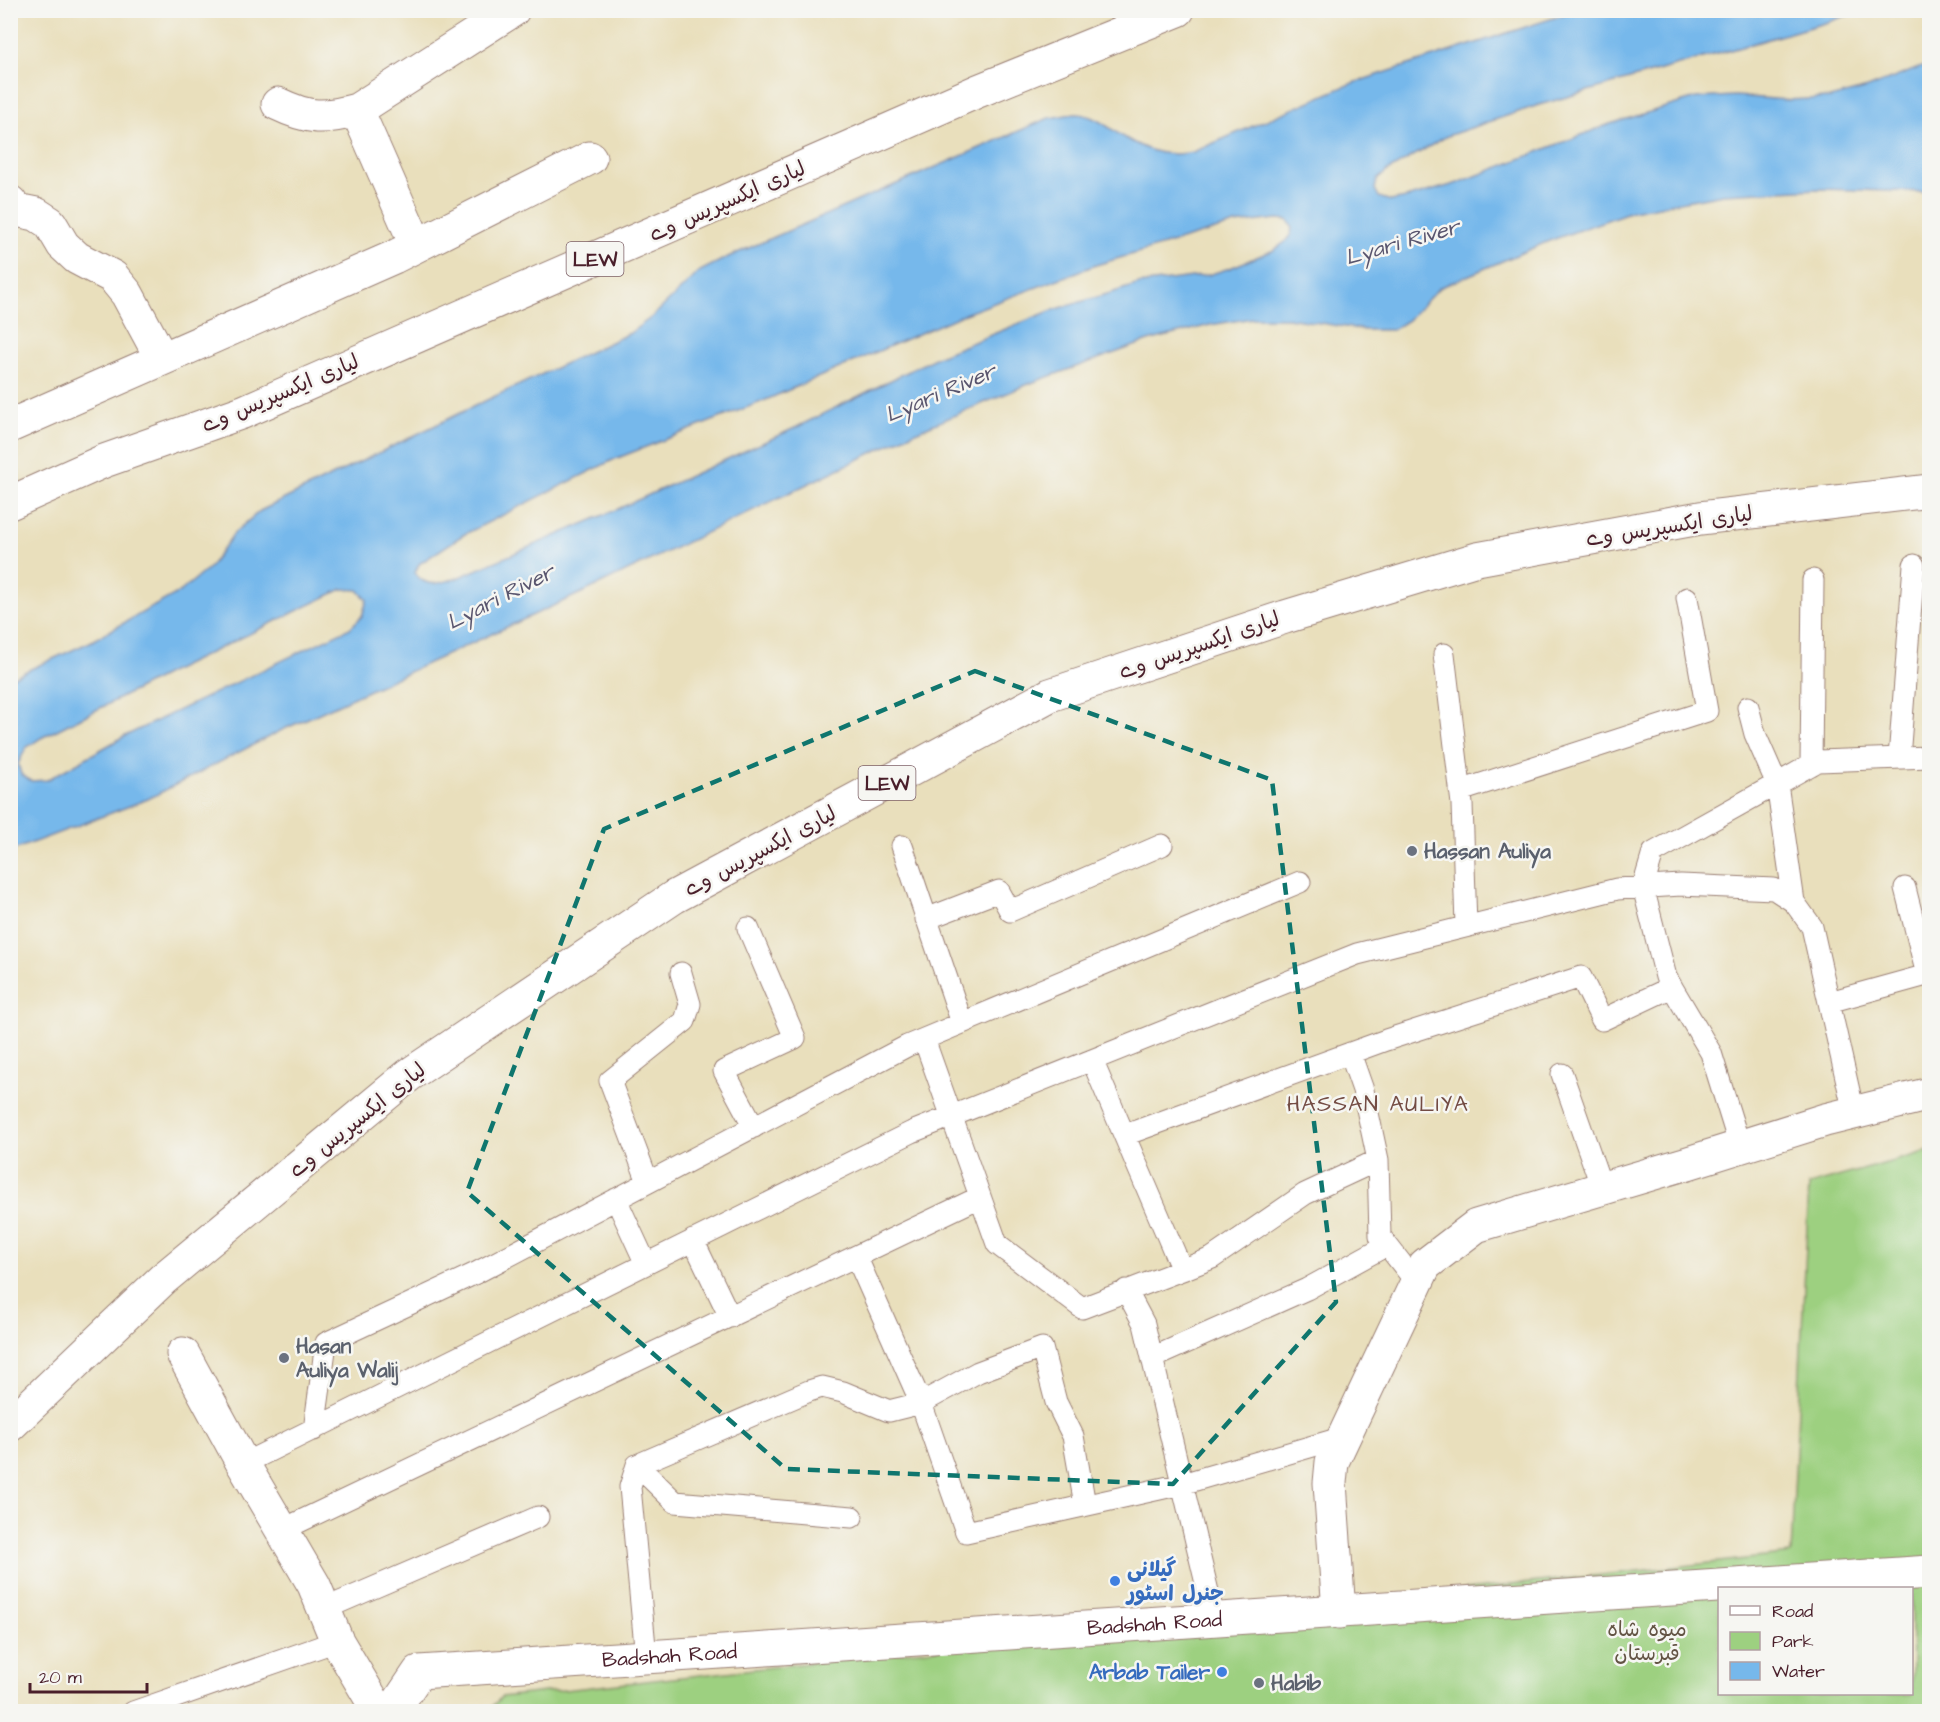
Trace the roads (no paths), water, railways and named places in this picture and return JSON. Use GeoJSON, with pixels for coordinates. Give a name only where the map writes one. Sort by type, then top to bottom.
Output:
{"type":"FeatureCollection","features":[{"type":"Feature","properties":{"kind":"main road"},"geometry":{"type":"LineString","coordinates":[[278,104],[298,114],[313,117],[333,117],[357,110],[513,10]]}},
{"type":"Feature","properties":{"kind":"main road","name":"لیاری ایکسپریس وے"},"geometry":{"type":"LineString","coordinates":[[10,503],[104,461],[243,412],[978,91],[1178,10]]}},
{"type":"Feature","properties":{"kind":"main road"},"geometry":{"type":"LineString","coordinates":[[357,110],[415,246]]}},
{"type":"Feature","properties":{"kind":"main road"},"geometry":{"type":"LineString","coordinates":[[10,426],[415,246],[590,158]]}},
{"type":"Feature","properties":{"kind":"main road"},"geometry":{"type":"LineString","coordinates":[[13,206],[36,214],[50,223],[63,244],[76,258],[113,277],[127,294],[162,359]]}},
{"type":"Feature","properties":{"kind":"main road","name":"لیاری ایکسپریس وے"},"geometry":{"type":"LineString","coordinates":[[10,1425],[163,1279],[409,1076],[674,897],[1050,695],[1285,616],[1477,559],[1700,518],[1929,491]]}},
{"type":"Feature","properties":{"kind":"main road"},"geometry":{"type":"LineString","coordinates":[[1339,1612],[1330,1483],[1332,1462],[1425,1265],[1476,1226],[1854,1113],[1929,1094]]}},
{"type":"Feature","properties":{"kind":"main road"},"geometry":{"type":"LineString","coordinates":[[183,1354],[243,1464],[314,1585],[337,1641],[391,1710]]}},
{"type":"Feature","properties":{"kind":"main road","name":"Badshah Road"},"geometry":{"type":"LineString","coordinates":[[391,1710],[419,1672],[1929,1572]]}},
{"type":"Feature","properties":{"kind":"lane"},"geometry":{"type":"LineString","coordinates":[[1899,758],[1914,565]]}},
{"type":"Feature","properties":{"kind":"lane"},"geometry":{"type":"LineString","coordinates":[[1811,765],[1813,580]]}},
{"type":"Feature","properties":{"kind":"lane"},"geometry":{"type":"LineString","coordinates":[[1460,791],[1707,711],[1687,598]]}},
{"type":"Feature","properties":{"kind":"lane"},"geometry":{"type":"LineString","coordinates":[[1444,654],[1460,791],[1466,927]]}},
{"type":"Feature","properties":{"kind":"lane"},"geometry":{"type":"LineString","coordinates":[[1748,708],[1755,734],[1777,784],[1794,902]]}},
{"type":"Feature","properties":{"kind":"lane"},"geometry":{"type":"LineString","coordinates":[[1740,1147],[1711,1053],[1666,977],[1642,887],[1653,853],[1818,761],[1929,756]]}},
{"type":"Feature","properties":{"kind":"lane"},"geometry":{"type":"LineString","coordinates":[[926,919],[999,891],[1010,911],[1162,845]]}},
{"type":"Feature","properties":{"kind":"lane"},"geometry":{"type":"LineString","coordinates":[[902,846],[962,1023]]}},
{"type":"Feature","properties":{"kind":"lane"},"geometry":{"type":"LineString","coordinates":[[314,1430],[326,1343],[476,1273],[907,1046],[1300,882]]}},
{"type":"Feature","properties":{"kind":"lane"},"geometry":{"type":"LineString","coordinates":[[243,1464],[912,1132],[1358,954],[1617,889],[1681,885],[1774,889],[1794,902],[1812,927],[1854,1113]]}},
{"type":"Feature","properties":{"kind":"lane"},"geometry":{"type":"LineString","coordinates":[[1829,1002],[1927,975],[1905,888]]}},
{"type":"Feature","properties":{"kind":"lane"},"geometry":{"type":"LineString","coordinates":[[748,928],[795,1038],[724,1071],[754,1126]]}},
{"type":"Feature","properties":{"kind":"lane"},"geometry":{"type":"LineString","coordinates":[[648,1182],[610,1081],[685,1021],[690,1004],[681,973]]}},
{"type":"Feature","properties":{"kind":"lane"},"geometry":{"type":"LineString","coordinates":[[1125,1135],[1350,1053],[1581,977],[1602,1020],[1672,987]]}},
{"type":"Feature","properties":{"kind":"lane"},"geometry":{"type":"LineString","coordinates":[[924,1039],[997,1244],[1082,1308],[1212,1258],[1305,1194],[1378,1160]]}},
{"type":"Feature","properties":{"kind":"lane"},"geometry":{"type":"LineString","coordinates":[[1350,1053],[1363,1090],[1378,1160],[1380,1236],[1416,1282]]}},
{"type":"Feature","properties":{"kind":"lane"},"geometry":{"type":"LineString","coordinates":[[1092,1060],[1182,1270]]}},
{"type":"Feature","properties":{"kind":"lane"},"geometry":{"type":"LineString","coordinates":[[1562,1074],[1602,1188]]}},
{"type":"Feature","properties":{"kind":"lane"},"geometry":{"type":"LineString","coordinates":[[282,1530],[980,1197]]}},
{"type":"Feature","properties":{"kind":"lane"},"geometry":{"type":"LineString","coordinates":[[616,1199],[646,1264]]}},
{"type":"Feature","properties":{"kind":"lane"},"geometry":{"type":"LineString","coordinates":[[693,1240],[730,1317]]}},
{"type":"Feature","properties":{"kind":"lane"},"geometry":{"type":"LineString","coordinates":[[1152,1359],[1307,1289],[1387,1245]]}},
{"type":"Feature","properties":{"kind":"lane"},"geometry":{"type":"LineString","coordinates":[[856,1256],[921,1402],[966,1532],[1182,1484],[1344,1437]]}},
{"type":"Feature","properties":{"kind":"lane"},"geometry":{"type":"LineString","coordinates":[[1126,1290],[1144,1324],[1215,1621]]}},
{"type":"Feature","properties":{"kind":"lane"},"geometry":{"type":"LineString","coordinates":[[646,1657],[630,1487],[637,1465],[822,1387],[843,1392],[889,1411],[921,1402],[978,1372],[1041,1348],[1056,1402],[1073,1436],[1085,1505]]}},
{"type":"Feature","properties":{"kind":"lane"},"geometry":{"type":"LineString","coordinates":[[637,1465],[675,1502],[852,1517]]}},
{"type":"Feature","properties":{"kind":"lane"},"geometry":{"type":"LineString","coordinates":[[324,1609],[537,1517]]}},
{"type":"Feature","properties":{"kind":"lane"},"geometry":{"type":"LineString","coordinates":[[133,1712],[337,1641]]}},
{"type":"Feature","properties":{"kind":"water","name":"Lyari River"},"geometry":{"type":"Polygon","coordinates":[[[1575,11],[1860,11],[1539,105],[1447,136],[1386,172],[1377,180],[1375,189],[1379,197],[1391,201],[1406,198],[1455,184],[1610,124],[1696,98],[1736,96],[1787,100],[1830,98],[1868,88],[1929,64],[1929,192],[1818,189],[1723,194],[1632,211],[1549,241],[1439,288],[1408,320],[1392,330],[1365,330],[1288,318],[1253,318],[1210,325],[1148,341],[1031,383],[913,433],[590,589],[280,731],[148,799],[11,851],[11,678],[90,642],[181,591],[210,567],[235,532],[260,511],[630,333],[653,316],[700,271],[728,257],[1049,118],[1074,114],[1084,115],[1097,120],[1143,147],[1167,154],[1193,152],[1350,84],[1575,11]],[[1277,219],[1235,224],[1096,265],[962,315],[761,402],[615,459],[463,535],[419,564],[415,573],[429,583],[440,583],[457,578],[618,509],[797,427],[939,356],[1050,311],[1139,284],[1208,275],[1274,250],[1285,242],[1291,234],[1292,227],[1288,220],[1277,219]],[[342,589],[41,738],[26,748],[18,764],[21,774],[31,781],[47,780],[123,737],[350,628],[362,616],[367,600],[358,590],[342,589]]]}},
{"type":"Feature","properties":{"kind":"place","name":"Hassan Auliya"},"geometry":{"type":"Point","coordinates":[1412,851]}},
{"type":"Feature","properties":{"kind":"place","name":"Hasan Auliya Walij"},"geometry":{"type":"Point","coordinates":[284,1358]}},
{"type":"Feature","properties":{"kind":"place","name":"گیلانی جنرل اسٹور"},"geometry":{"type":"Point","coordinates":[1115,1581]}},
{"type":"Feature","properties":{"kind":"place","name":"Arbab Tailer"},"geometry":{"type":"Point","coordinates":[1222,1672]}},
{"type":"Feature","properties":{"kind":"place","name":"Habib"},"geometry":{"type":"Point","coordinates":[1259,1683]}},
{"type":"Feature","properties":{"kind":"district","name":"HASSAN AULIYA"},"geometry":{"type":"Point","coordinates":[1378,1103]}},
{"type":"Feature","properties":{"kind":"park label","name":"میوہ شاہ قبرستان"},"geometry":{"type":"Point","coordinates":[1647,1641]}}]}
